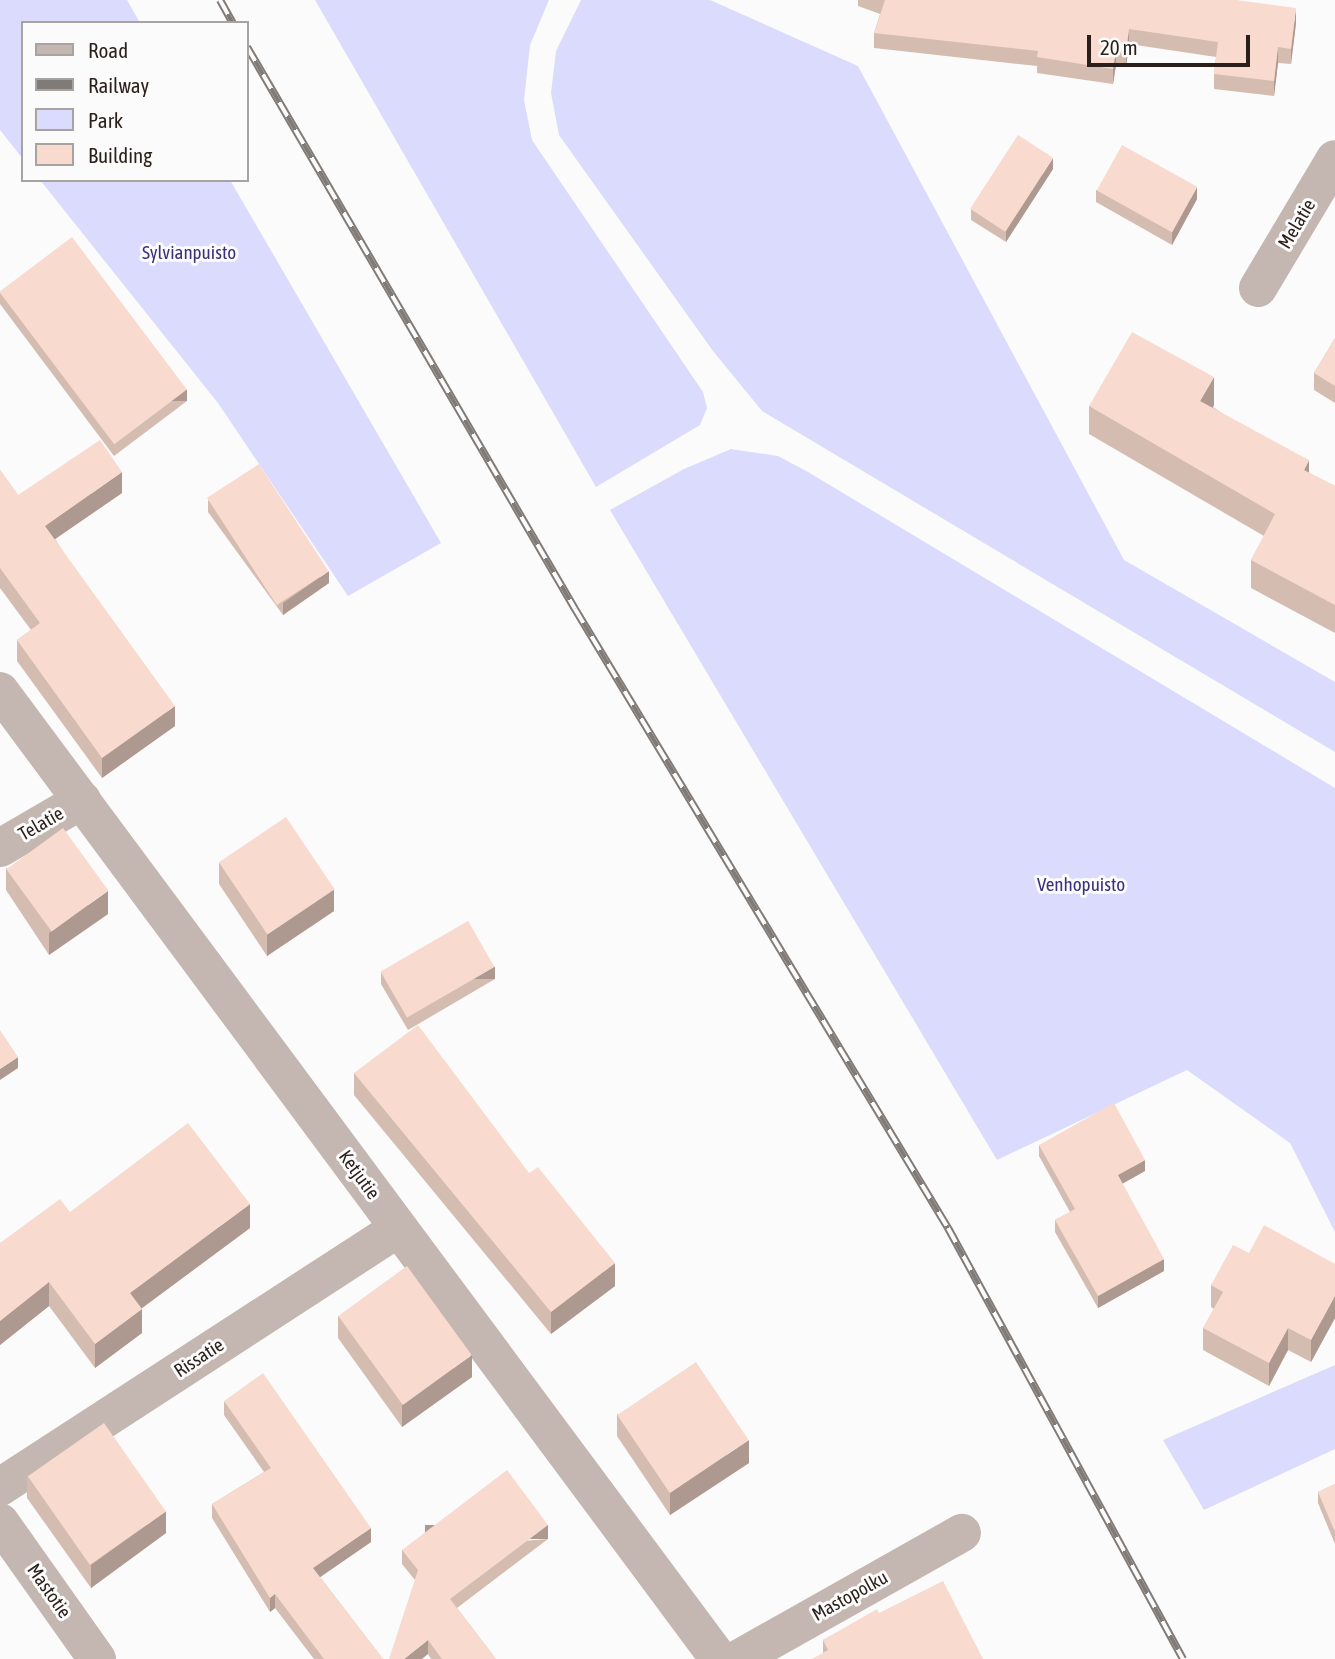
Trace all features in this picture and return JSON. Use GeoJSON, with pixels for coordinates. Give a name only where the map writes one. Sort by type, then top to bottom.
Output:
{"type":"FeatureCollection","features":[{"type":"Feature","properties":{"kind":"street","name":"Melatie"},"geometry":{"type":"LineString","coordinates":[[1258,288],[1335,159]]}},
{"type":"Feature","properties":{"kind":"street","name":"Ketjutie"},"geometry":{"type":"LineString","coordinates":[[0,691],[719,1659]]}},
{"type":"Feature","properties":{"kind":"street","name":"Telatie"},"geometry":{"type":"LineString","coordinates":[[0,848],[82,800]]}},
{"type":"Feature","properties":{"kind":"street","name":"Rissatie"},"geometry":{"type":"LineString","coordinates":[[0,1487],[398,1229]]}},
{"type":"Feature","properties":{"kind":"street","name":"Mastotie"},"geometry":{"type":"LineString","coordinates":[[0,1522],[97,1659]]}},
{"type":"Feature","properties":{"kind":"street","name":"Mastopolku"},"geometry":{"type":"LineString","coordinates":[[738,1659],[962,1533]]}},
{"type":"Feature","properties":{"kind":"green space"},"geometry":{"type":"Polygon","coordinates":[[[0,0],[127,0],[139,21],[21,21],[21,156],[0,130],[0,0]]]}},
{"type":"Feature","properties":{"kind":"green space"},"geometry":{"type":"Polygon","coordinates":[[[315,0],[549,0],[530,45],[524,100],[532,140],[703,392],[707,408],[700,425],[596,487],[315,0]]]}},
{"type":"Feature","properties":{"kind":"green space"},"geometry":{"type":"Polygon","coordinates":[[[581,0],[710,0],[858,66],[1124,560],[1335,682],[1335,752],[762,411],[713,351],[559,135],[551,93],[556,51],[581,0]]]}},
{"type":"Feature","properties":{"kind":"green space","name":"Sylvianpuisto"},"geometry":{"type":"Polygon","coordinates":[[[42,182],[231,182],[441,543],[348,596],[218,403],[42,182]]]}},
{"type":"Feature","properties":{"kind":"green space","name":"Venhopuisto"},"geometry":{"type":"Polygon","coordinates":[[[731,449],[778,456],[808,472],[1335,788],[1335,1232],[1290,1143],[1187,1070],[997,1160],[610,510],[684,469],[731,449]]]}},
{"type":"Feature","properties":{"kind":"green space"},"geometry":{"type":"Polygon","coordinates":[[[1335,1365],[1335,1449],[1204,1510],[1163,1440],[1335,1365]]]}},
{"type":"Feature","properties":{"kind":"building"},"geometry":{"type":"Polygon","coordinates":[[[885,0],[1236,0],[1296,8],[1291,49],[1278,47],[1274,81],[1214,74],[1218,42],[1129,29],[1126,52],[1116,50],[1113,69],[1037,57],[1038,51],[874,33],[885,0]]]}},
{"type":"Feature","properties":{"kind":"building"},"geometry":{"type":"Polygon","coordinates":[[[1018,135],[1053,158],[1005,232],[970,209],[1018,135]]]}},
{"type":"Feature","properties":{"kind":"building"},"geometry":{"type":"Polygon","coordinates":[[[1122,145],[1197,187],[1172,232],[1097,190],[1122,145]]]}},
{"type":"Feature","properties":{"kind":"building"},"geometry":{"type":"Polygon","coordinates":[[[72,237],[187,390],[114,444],[0,293],[72,237]]]}},
{"type":"Feature","properties":{"kind":"building"},"geometry":{"type":"Polygon","coordinates":[[[1132,332],[1214,377],[1200,401],[1309,460],[1304,470],[1335,486],[1335,605],[1251,560],[1275,514],[1089,406],[1132,332]]]}},
{"type":"Feature","properties":{"kind":"building"},"geometry":{"type":"Polygon","coordinates":[[[1335,338],[1335,386],[1314,373],[1335,338]]]}},
{"type":"Feature","properties":{"kind":"building"},"geometry":{"type":"Polygon","coordinates":[[[100,440],[122,472],[45,526],[175,706],[102,758],[17,640],[40,623],[0,568],[0,470],[18,495],[100,440]]]}},
{"type":"Feature","properties":{"kind":"building"},"geometry":{"type":"Polygon","coordinates":[[[259,464],[329,571],[277,605],[207,498],[259,464]]]}},
{"type":"Feature","properties":{"kind":"building"},"geometry":{"type":"Polygon","coordinates":[[[286,817],[335,889],[267,934],[219,862],[286,817]]]}},
{"type":"Feature","properties":{"kind":"building"},"geometry":{"type":"Polygon","coordinates":[[[63,828],[108,890],[52,931],[6,869],[63,828]]]}},
{"type":"Feature","properties":{"kind":"building"},"geometry":{"type":"Polygon","coordinates":[[[468,921],[494,967],[407,1017],[381,971],[468,921]]]}},
{"type":"Feature","properties":{"kind":"building"},"geometry":{"type":"Polygon","coordinates":[[[418,1025],[529,1173],[538,1167],[615,1263],[551,1312],[354,1073],[418,1025]]]}},
{"type":"Feature","properties":{"kind":"building"},"geometry":{"type":"Polygon","coordinates":[[[0,1030],[18,1057],[0,1069],[0,1030]]]}},
{"type":"Feature","properties":{"kind":"building"},"geometry":{"type":"Polygon","coordinates":[[[1114,1103],[1145,1160],[1118,1175],[1164,1259],[1098,1296],[1055,1220],[1075,1209],[1039,1145],[1114,1103]]]}},
{"type":"Feature","properties":{"kind":"building"},"geometry":{"type":"Polygon","coordinates":[[[188,1123],[250,1204],[130,1293],[142,1309],[95,1344],[49,1282],[0,1321],[0,1243],[60,1199],[70,1212],[188,1123]]]}},
{"type":"Feature","properties":{"kind":"building"},"geometry":{"type":"Polygon","coordinates":[[[1264,1225],[1335,1264],[1335,1296],[1311,1340],[1288,1328],[1269,1363],[1203,1328],[1223,1292],[1211,1285],[1233,1245],[1249,1253],[1264,1225]]]}},
{"type":"Feature","properties":{"kind":"building"},"geometry":{"type":"Polygon","coordinates":[[[407,1266],[472,1355],[403,1405],[338,1316],[407,1266]]]}},
{"type":"Feature","properties":{"kind":"building"},"geometry":{"type":"Polygon","coordinates":[[[696,1362],[749,1440],[670,1493],[617,1415],[696,1362]]]}},
{"type":"Feature","properties":{"kind":"building"},"geometry":{"type":"Polygon","coordinates":[[[263,1373],[371,1528],[313,1568],[383,1659],[324,1659],[275,1594],[270,1598],[212,1504],[271,1468],[224,1401],[263,1373]]]}},
{"type":"Feature","properties":{"kind":"building"},"geometry":{"type":"Polygon","coordinates":[[[104,1423],[166,1511],[90,1565],[28,1476],[104,1423]]]}},
{"type":"Feature","properties":{"kind":"building"},"geometry":{"type":"Polygon","coordinates":[[[507,1470],[548,1525],[450,1599],[496,1659],[442,1659],[428,1640],[404,1659],[389,1659],[418,1570],[402,1550],[507,1470]]]}},
{"type":"Feature","properties":{"kind":"building"},"geometry":{"type":"Polygon","coordinates":[[[1335,1484],[1335,1532],[1318,1492],[1335,1484]]]}},
{"type":"Feature","properties":{"kind":"building"},"geometry":{"type":"Polygon","coordinates":[[[943,1581],[983,1659],[812,1659],[828,1650],[823,1640],[877,1609],[879,1613],[943,1581]]]}},
{"type":"Feature","properties":{"kind":"railway"},"geometry":{"type":"LineString","coordinates":[[220,0],[232,21]]}},
{"type":"Feature","properties":{"kind":"railway"},"geometry":{"type":"LineString","coordinates":[[248,49],[575,609],[948,1228],[1183,1659]]}}]}
